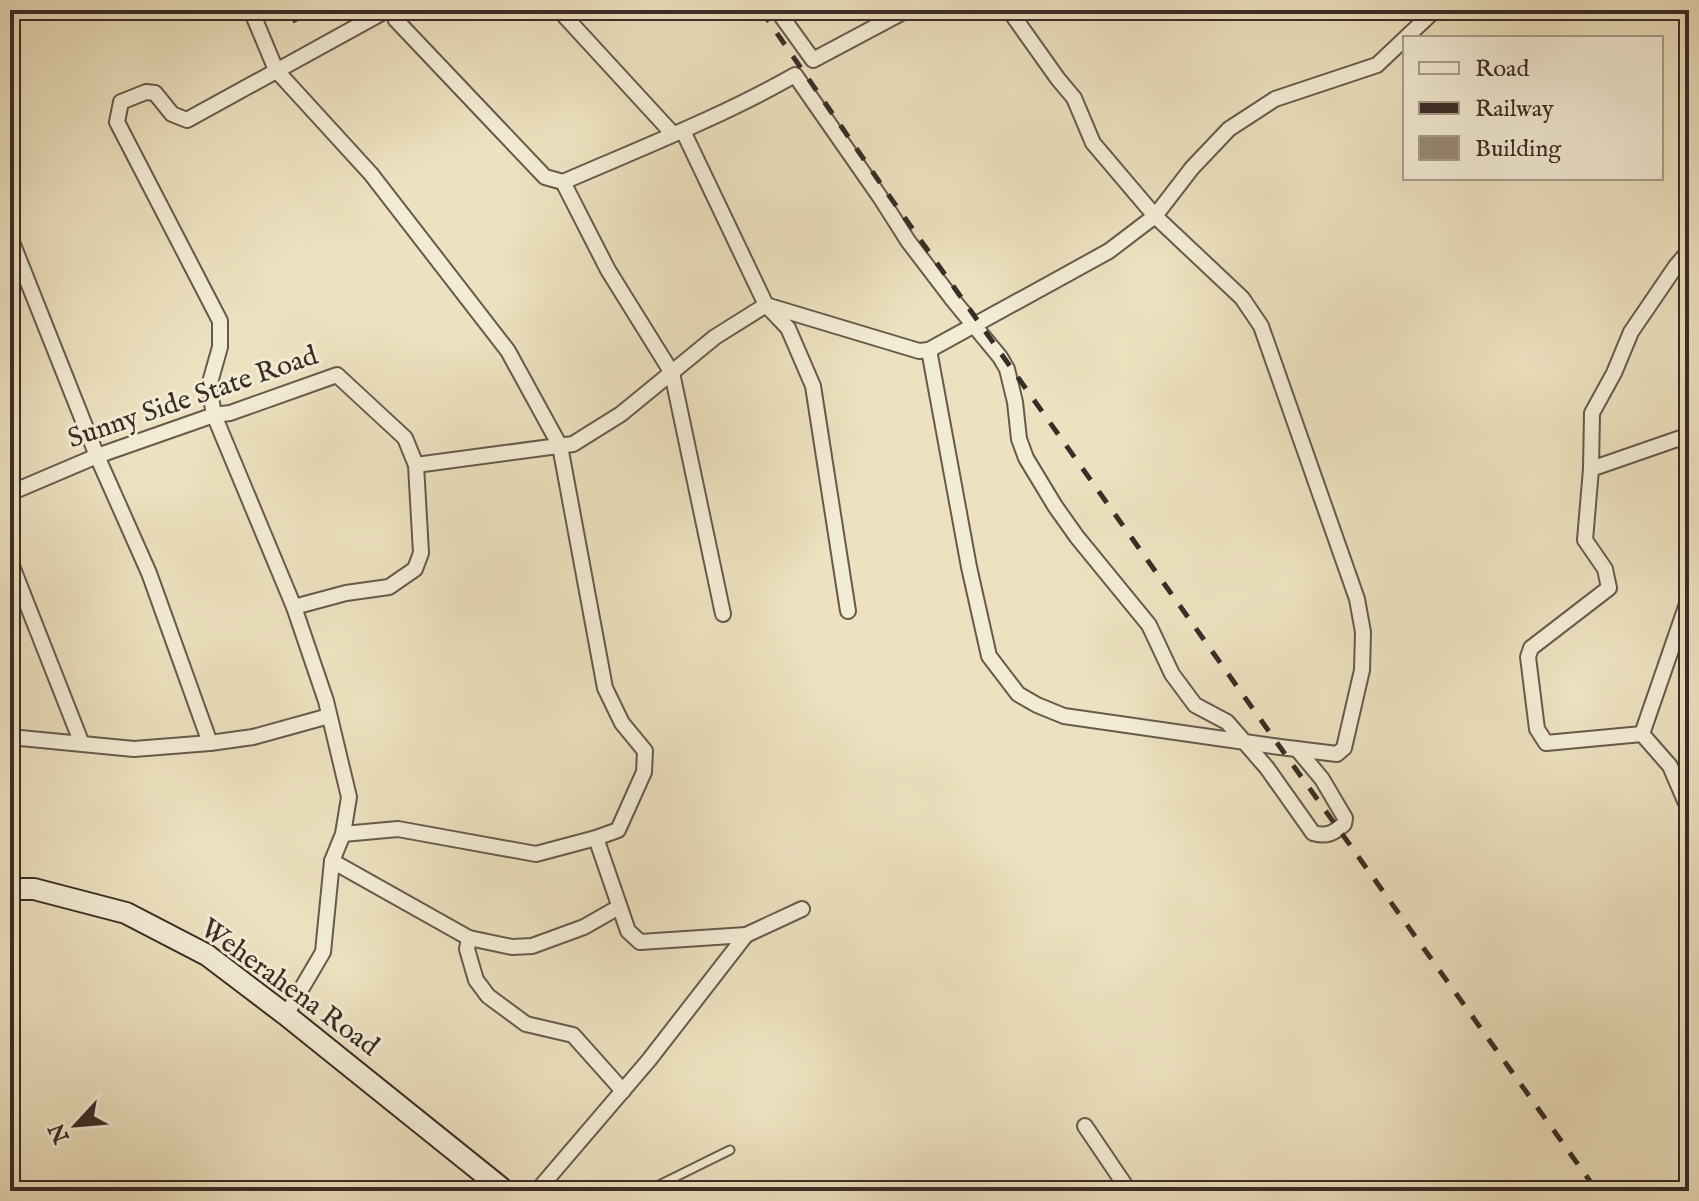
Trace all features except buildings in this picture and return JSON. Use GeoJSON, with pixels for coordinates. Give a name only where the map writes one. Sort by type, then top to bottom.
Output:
{"type":"FeatureCollection","features":[{"type":"Feature","properties":{"kind":"main road","name":"Weherahena Road"},"geometry":{"type":"LineString","coordinates":[[10,889],[34,889],[126,913],[207,955],[505,1191]]}},
{"type":"Feature","properties":{"kind":"street"},"geometry":{"type":"LineString","coordinates":[[251,10],[276,70],[371,174],[508,351],[560,446],[605,688],[622,723],[645,751],[644,772],[618,830],[596,838],[536,854],[398,829],[343,834]]}},
{"type":"Feature","properties":{"kind":"street"},"geometry":{"type":"LineString","coordinates":[[286,1015],[323,952],[332,861],[343,834],[349,797],[329,716],[294,607],[214,415],[209,386],[220,347],[220,321],[117,122],[121,102],[146,92],[155,93],[172,114],[187,120],[389,10],[545,177],[563,182],[678,133],[795,75],[908,241],[1000,357],[1007,369],[1019,439],[1026,458],[1077,537],[1149,625],[1172,674],[1195,705],[1227,722],[1245,742],[1313,833],[1322,836],[1333,833],[1344,824],[1345,818],[1322,779],[1297,749]]}},
{"type":"Feature","properties":{"kind":"street"},"geometry":{"type":"LineString","coordinates":[[559,10],[678,133],[766,305],[788,328],[813,386],[848,611]]}},
{"type":"Feature","properties":{"kind":"street"},"geometry":{"type":"LineString","coordinates":[[777,10],[813,60],[907,10]]}},
{"type":"Feature","properties":{"kind":"street"},"geometry":{"type":"LineString","coordinates":[[929,350],[969,567],[989,656],[1018,694],[1064,716],[1337,754],[1344,748],[1362,670],[1363,632],[1357,599],[1261,326],[1242,298],[1155,216],[1093,143],[1074,98],[1009,10]]}},
{"type":"Feature","properties":{"kind":"street"},"geometry":{"type":"LineString","coordinates":[[1408,36],[1435,10]]}},
{"type":"Feature","properties":{"kind":"street"},"geometry":{"type":"LineString","coordinates":[[294,607],[346,593],[389,587],[415,569],[421,553],[416,465],[573,444],[621,414],[715,337],[766,305],[919,351],[929,350],[1109,251],[1155,216],[1192,168],[1229,129],[1275,99],[1377,65],[1403,40]]}},
{"type":"Feature","properties":{"kind":"street"},"geometry":{"type":"LineString","coordinates":[[563,182],[608,270],[672,373],[723,614]]}},
{"type":"Feature","properties":{"kind":"street"},"geometry":{"type":"LineString","coordinates":[[10,237],[97,456],[149,573],[210,743]]}},
{"type":"Feature","properties":{"kind":"street"},"geometry":{"type":"LineString","coordinates":[[1642,734],[1546,743],[1537,729],[1528,657],[1531,648],[1609,588],[1605,569],[1585,540],[1592,413],[1614,373],[1631,332],[1689,251]]}},
{"type":"Feature","properties":{"kind":"street","name":"Sunny Side State Road"},"geometry":{"type":"LineString","coordinates":[[10,493],[97,456],[337,375],[405,438],[416,465]]}},
{"type":"Feature","properties":{"kind":"street"},"geometry":{"type":"LineString","coordinates":[[1591,469],[1689,435]]}},
{"type":"Feature","properties":{"kind":"street"},"geometry":{"type":"LineString","coordinates":[[10,561],[82,744]]}},
{"type":"Feature","properties":{"kind":"street"},"geometry":{"type":"LineString","coordinates":[[1642,734],[1689,598]]}},
{"type":"Feature","properties":{"kind":"street"},"geometry":{"type":"LineString","coordinates":[[10,737],[134,749],[253,737],[329,716]]}},
{"type":"Feature","properties":{"kind":"street"},"geometry":{"type":"LineString","coordinates":[[1642,734],[1670,766],[1689,805]]}},
{"type":"Feature","properties":{"kind":"street"},"geometry":{"type":"LineString","coordinates":[[596,838],[628,931],[640,942],[746,935],[802,909]]}},
{"type":"Feature","properties":{"kind":"street"},"geometry":{"type":"LineString","coordinates":[[332,861],[469,938],[512,947],[532,946],[584,927],[619,907]]}},
{"type":"Feature","properties":{"kind":"street"},"geometry":{"type":"LineString","coordinates":[[537,1191],[623,1091],[746,935]]}},
{"type":"Feature","properties":{"kind":"street"},"geometry":{"type":"LineString","coordinates":[[469,938],[467,949],[476,980],[488,996],[526,1024],[573,1035],[623,1091]]}},
{"type":"Feature","properties":{"kind":"street"},"geometry":{"type":"LineString","coordinates":[[1085,1126],[1129,1191]]}},
{"type":"Feature","properties":{"kind":"lane"},"geometry":{"type":"LineString","coordinates":[[647,1191],[730,1150]]}},
{"type":"Feature","properties":{"kind":"railway"},"geometry":{"type":"LineString","coordinates":[[761,10],[885,190],[1597,1191]]}}]}
